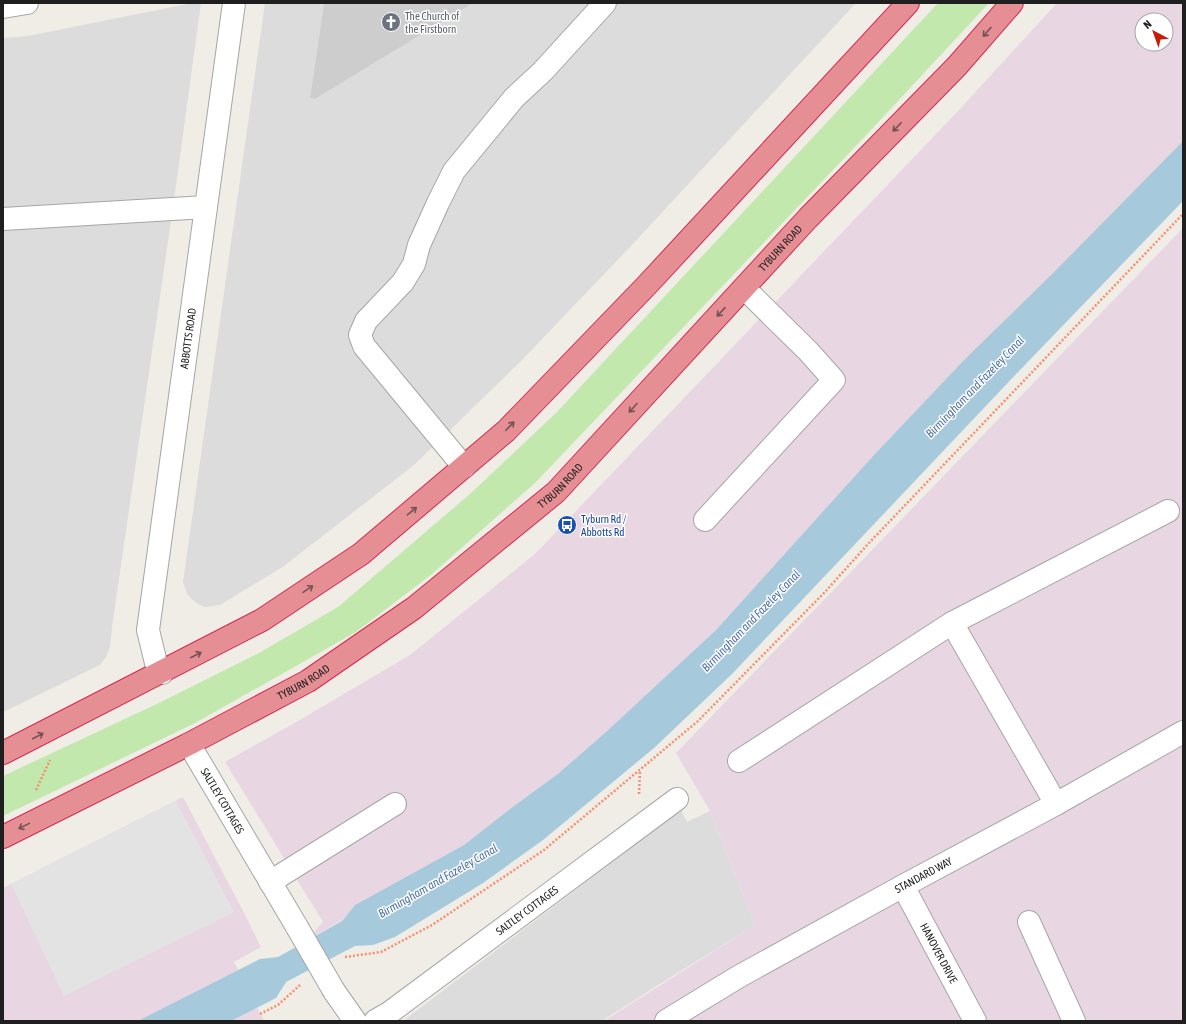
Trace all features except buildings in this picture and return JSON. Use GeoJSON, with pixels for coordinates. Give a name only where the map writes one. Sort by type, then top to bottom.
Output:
{"type":"FeatureCollection","features":[{"type":"Feature","properties":{"kind":"highway"},"geometry":{"type":"LineString","coordinates":[[3,753],[43,734],[262,620],[361,554],[506,431],[647,285],[908,3]]}},
{"type":"Feature","properties":{"kind":"highway","name":"TYBURN ROAD"},"geometry":{"type":"LineString","coordinates":[[3,837],[189,744],[308,681],[408,613],[556,492],[808,218],[957,66],[1012,3]]}},
{"type":"Feature","properties":{"kind":"street"},"geometry":{"type":"LineString","coordinates":[[3,7],[27,3]]}},
{"type":"Feature","properties":{"kind":"street","name":"ABBOTTS ROAD"},"geometry":{"type":"LineString","coordinates":[[162,672],[156,663],[148,630],[234,3]]}},
{"type":"Feature","properties":{"kind":"street"},"geometry":{"type":"LineString","coordinates":[[464,467],[364,346],[360,335],[366,321],[403,282],[414,264],[419,245],[438,202],[454,171],[514,98],[543,71],[606,3]]}},
{"type":"Feature","properties":{"kind":"street"},"geometry":{"type":"LineString","coordinates":[[3,219],[206,207]]}},
{"type":"Feature","properties":{"kind":"street"},"geometry":{"type":"LineString","coordinates":[[705,520],[834,380],[808,351],[744,288]]}},
{"type":"Feature","properties":{"kind":"street"},"geometry":{"type":"LineString","coordinates":[[739,761],[952,623],[1168,511]]}},
{"type":"Feature","properties":{"kind":"street"},"geometry":{"type":"LineString","coordinates":[[952,623],[1056,804]]}},
{"type":"Feature","properties":{"kind":"street","name":"STANDARD WAY"},"geometry":{"type":"LineString","coordinates":[[666,1021],[738,977],[1056,804],[1183,732]]}},
{"type":"Feature","properties":{"kind":"street","name":"SALTLEY COTTAGES"},"geometry":{"type":"LineString","coordinates":[[189,744],[334,991],[356,1021]]}},
{"type":"Feature","properties":{"kind":"street","name":"SALTLEY COTTAGES"},"geometry":{"type":"LineString","coordinates":[[375,1021],[389,1013],[678,799]]}},
{"type":"Feature","properties":{"kind":"street"},"geometry":{"type":"LineString","coordinates":[[270,882],[395,804]]}},
{"type":"Feature","properties":{"kind":"street","name":"HANOVER DRIVE"},"geometry":{"type":"LineString","coordinates":[[903,886],[975,1021]]}},
{"type":"Feature","properties":{"kind":"street"},"geometry":{"type":"LineString","coordinates":[[1028,922],[1074,1021]]}},
{"type":"Feature","properties":{"kind":"path"},"geometry":{"type":"LineString","coordinates":[[345,957],[381,952],[432,925],[544,850],[698,721],[824,593],[880,532],[1183,214]]}},
{"type":"Feature","properties":{"kind":"path"},"geometry":{"type":"LineString","coordinates":[[43,734],[53,754],[34,793],[46,815]]}},
{"type":"Feature","properties":{"kind":"path"},"geometry":{"type":"LineString","coordinates":[[260,1014],[278,1005],[305,981]]}},
{"type":"Feature","properties":{"kind":"shaded area"},"geometry":{"type":"Polygon","coordinates":[[[192,3],[201,3],[110,647],[106,657],[100,665],[3,712],[3,38],[28,36],[192,3]]]}},
{"type":"Feature","properties":{"kind":"shaded area"},"geometry":{"type":"Polygon","coordinates":[[[265,3],[324,3],[310,98],[315,99],[473,3],[856,3],[631,246],[520,362],[414,465],[284,566],[220,605],[205,607],[196,603],[187,594],[183,582],[265,3]]]}},
{"type":"Feature","properties":{"kind":"shaded area"},"geometry":{"type":"Polygon","coordinates":[[[324,3],[473,3],[315,99],[310,98],[324,3]]]}},
{"type":"Feature","properties":{"kind":"shaded area"},"geometry":{"type":"Polygon","coordinates":[[[1057,3],[1183,3],[1183,141],[1056,270],[964,360],[873,456],[716,630],[607,731],[559,773],[464,845],[355,905],[342,920],[305,942],[323,922],[225,762],[410,655],[535,554],[959,110],[1057,3]]]}},
{"type":"Feature","properties":{"kind":"shaded area"},"geometry":{"type":"Polygon","coordinates":[[[1183,228],[1183,1021],[604,1021],[755,925],[710,811],[676,753],[1183,228]]]}},
{"type":"Feature","properties":{"kind":"shaded area"},"geometry":{"type":"Polygon","coordinates":[[[183,797],[261,947],[234,962],[264,1021],[3,1021],[3,888],[183,797]]]}},
{"type":"Feature","properties":{"kind":"shaded area"},"geometry":{"type":"Polygon","coordinates":[[[176,801],[234,912],[64,996],[11,884],[176,801]]]}},
{"type":"Feature","properties":{"kind":"shaded area"},"geometry":{"type":"Polygon","coordinates":[[[681,810],[687,822],[710,811],[755,925],[602,1021],[403,1021],[681,810]]]}},
{"type":"Feature","properties":{"kind":"green space"},"geometry":{"type":"Polygon","coordinates":[[[938,3],[989,3],[871,130],[536,482],[432,574],[356,632],[195,723],[3,816],[3,776],[159,703],[259,653],[338,607],[471,493],[556,413],[938,3]]]}},
{"type":"Feature","properties":{"kind":"water","name":"Birmingham and Fazeley Canal"},"geometry":{"type":"Polygon","coordinates":[[[1183,141],[1183,201],[1020,370],[732,674],[654,748],[543,840],[483,883],[395,937],[373,945],[355,946],[286,982],[276,998],[231,1021],[138,1021],[260,959],[278,957],[342,921],[355,905],[464,845],[559,773],[607,731],[716,630],[873,456],[964,360],[1056,270],[1183,141]]]}},
{"type":"Feature","properties":{"kind":"place","name":"The Church of the Firstborn"},"geometry":{"type":"Point","coordinates":[391,22]}},
{"type":"Feature","properties":{"kind":"place","name":"Tyburn Rd / Abbotts Rd"},"geometry":{"type":"Point","coordinates":[567,525]}}]}
